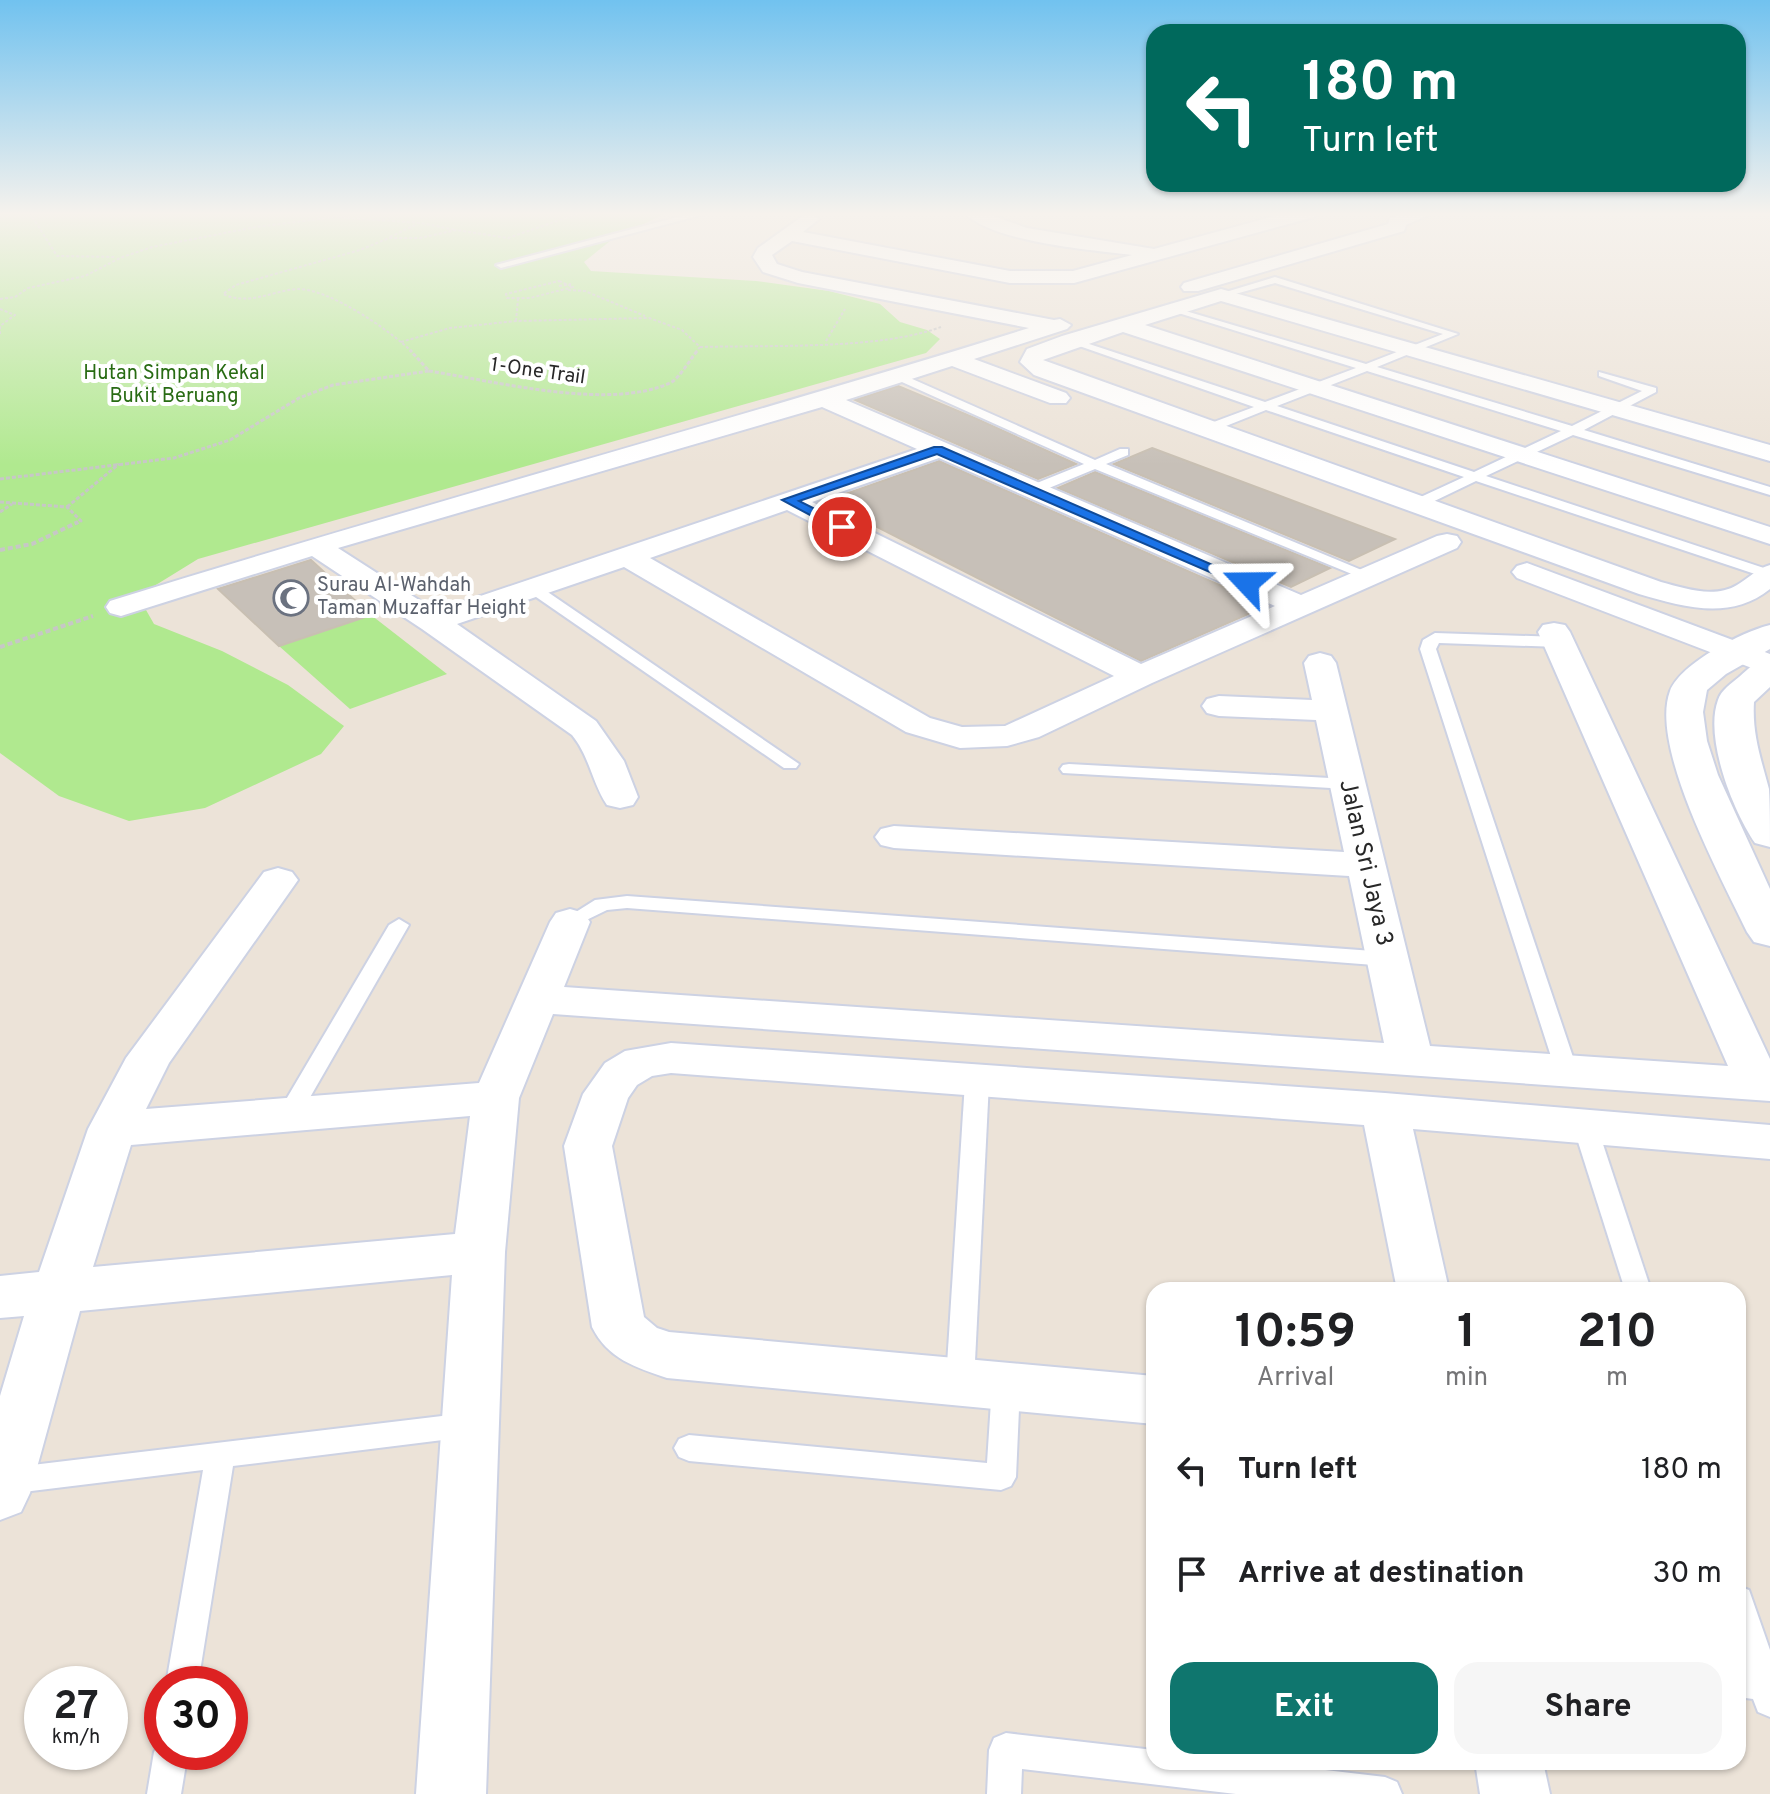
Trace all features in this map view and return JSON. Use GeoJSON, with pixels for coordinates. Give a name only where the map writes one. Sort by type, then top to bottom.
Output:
{"type":"FeatureCollection","features":[{"type":"Feature","properties":{"kind":"main road"},"geometry":{"type":"LineString","coordinates":[[1770,635],[1736,699],[1733,722],[1754,806],[1770,834]]}},
{"type":"Feature","properties":{"kind":"main road"},"geometry":{"type":"LineString","coordinates":[[1758,661],[1690,687],[1686,700],[1686,730],[1710,807],[1770,932]]}},
{"type":"Feature","properties":{"kind":"street"},"geometry":{"type":"LineString","coordinates":[[903,297],[969,309],[1063,334]]}},
{"type":"Feature","properties":{"kind":"street"},"geometry":{"type":"LineString","coordinates":[[1179,297],[1063,334],[1035,354],[1031,362],[1042,370],[1417,504],[1486,551]]}},
{"type":"Feature","properties":{"kind":"street"},"geometry":{"type":"LineString","coordinates":[[121,607],[315,546],[953,359],[1063,334],[1124,325],[1215,297]]}},
{"type":"Feature","properties":{"kind":"street"},"geometry":{"type":"LineString","coordinates":[[1227,297],[1770,453]]}},
{"type":"Feature","properties":{"kind":"street"},"geometry":{"type":"LineString","coordinates":[[1124,325],[1770,536]]}},
{"type":"Feature","properties":{"kind":"street"},"geometry":{"type":"LineString","coordinates":[[953,359],[1486,551],[1758,661]]}},
{"type":"Feature","properties":{"kind":"street"},"geometry":{"type":"LineString","coordinates":[[824,399],[1301,606]]}},
{"type":"Feature","properties":{"kind":"street"},"geometry":{"type":"LineString","coordinates":[[433,622],[938,450]]}},
{"type":"Feature","properties":{"kind":"street"},"geometry":{"type":"LineString","coordinates":[[788,500],[1140,676]]}},
{"type":"Feature","properties":{"kind":"street"},"geometry":{"type":"LineString","coordinates":[[315,546],[433,622],[584,728],[601,746],[620,797]]}},
{"type":"Feature","properties":{"kind":"street"},"geometry":{"type":"LineString","coordinates":[[626,556],[918,725],[960,738],[1007,736],[1027,730],[1140,676],[1369,576],[1486,551],[1539,548],[1650,588],[1694,599],[1730,598],[1743,594],[1770,575]]}},
{"type":"Feature","properties":{"kind":"street"},"geometry":{"type":"LineString","coordinates":[[536,999],[1765,1085],[1556,637]]}},
{"type":"Feature","properties":{"kind":"street","name":"Jalan Sri Jaya 3"},"geometry":{"type":"LineString","coordinates":[[1320,663],[1411,1062]]}},
{"type":"Feature","properties":{"kind":"street"},"geometry":{"type":"LineString","coordinates":[[1219,706],[1331,711]]}},
{"type":"Feature","properties":{"kind":"street"},"geometry":{"type":"LineString","coordinates":[[894,837],[1366,865]]}},
{"type":"Feature","properties":{"kind":"street"},"geometry":{"type":"LineString","coordinates":[[3,1476],[112,1129],[149,1058],[278,880]]}},
{"type":"Feature","properties":{"kind":"street"},"geometry":{"type":"LineString","coordinates":[[451,1794],[479,1252],[496,1098],[570,922]]}},
{"type":"Feature","properties":{"kind":"street"},"geometry":{"type":"LineString","coordinates":[[1146,1399],[667,1355],[638,1344],[619,1327],[588,1146],[606,1094],[621,1074],[641,1062],[671,1058],[1385,1110],[1770,1142]]}},
{"type":"Feature","properties":{"kind":"street"},"geometry":{"type":"LineString","coordinates":[[112,1129],[496,1098]]}},
{"type":"Feature","properties":{"kind":"street"},"geometry":{"type":"LineString","coordinates":[[1385,1110],[1421,1282]]}},
{"type":"Feature","properties":{"kind":"street"},"geometry":{"type":"LineString","coordinates":[[0,1297],[479,1252]]}},
{"type":"Feature","properties":{"kind":"street"},"geometry":{"type":"LineString","coordinates":[[1510,1770],[1515,1794]]}},
{"type":"Feature","properties":{"kind":"lane"},"geometry":{"type":"LineString","coordinates":[[1207,429],[1453,334],[1330,297]]}},
{"type":"Feature","properties":{"kind":"lane"},"geometry":{"type":"LineString","coordinates":[[1176,309],[1770,491]]}},
{"type":"Feature","properties":{"kind":"lane"},"geometry":{"type":"LineString","coordinates":[[1063,334],[1266,407],[1770,575]]}},
{"type":"Feature","properties":{"kind":"lane"},"geometry":{"type":"LineString","coordinates":[[1417,504],[1652,390],[1603,374]]}},
{"type":"Feature","properties":{"kind":"lane"},"geometry":{"type":"LineString","coordinates":[[897,376],[1094,464],[1369,576]]}},
{"type":"Feature","properties":{"kind":"lane"},"geometry":{"type":"LineString","coordinates":[[1032,490],[1124,452]]}},
{"type":"Feature","properties":{"kind":"lane"},"geometry":{"type":"LineString","coordinates":[[531,587],[790,764]]}},
{"type":"Feature","properties":{"kind":"lane"},"geometry":{"type":"LineString","coordinates":[[1556,637],[1435,638],[1428,649],[1567,1072]]}},
{"type":"Feature","properties":{"kind":"lane"},"geometry":{"type":"LineString","coordinates":[[1069,769],[1348,784]]}},
{"type":"Feature","properties":{"kind":"lane"},"geometry":{"type":"LineString","coordinates":[[570,922],[602,904],[627,902],[1387,959]]}},
{"type":"Feature","properties":{"kind":"lane"},"geometry":{"type":"LineString","coordinates":[[289,1114],[399,925]]}},
{"type":"Feature","properties":{"kind":"lane"},"geometry":{"type":"LineString","coordinates":[[689,1448],[1001,1477],[983,1383],[977,1082]]}},
{"type":"Feature","properties":{"kind":"lane"},"geometry":{"type":"LineString","coordinates":[[1585,1126],[1635,1282]]}},
{"type":"Feature","properties":{"kind":"lane"},"geometry":{"type":"LineString","coordinates":[[3,1476],[220,1455],[471,1425]]}},
{"type":"Feature","properties":{"kind":"lane"},"geometry":{"type":"LineString","coordinates":[[185,1666],[220,1455]]}},
{"type":"Feature","properties":{"kind":"lane"},"geometry":{"type":"LineString","coordinates":[[1746,1631],[1761,1687]]}},
{"type":"Feature","properties":{"kind":"lane"},"geometry":{"type":"LineString","coordinates":[[1004,1794],[1006,1750],[1146,1766]]}},
{"type":"Feature","properties":{"kind":"lane"},"geometry":{"type":"LineString","coordinates":[[164,1794],[168,1770]]}},
{"type":"Feature","properties":{"kind":"lane"},"geometry":{"type":"LineString","coordinates":[[1178,1770],[1385,1794]]}},
{"type":"Feature","properties":{"kind":"path"},"geometry":{"type":"LineString","coordinates":[[227,297],[249,300],[259,297]]}},
{"type":"Feature","properties":{"kind":"path"},"geometry":{"type":"LineString","coordinates":[[323,297],[400,342],[429,371]]}},
{"type":"Feature","properties":{"kind":"path"},"geometry":{"type":"LineString","coordinates":[[507,297],[531,297]]}},
{"type":"Feature","properties":{"kind":"path"},"geometry":{"type":"LineString","coordinates":[[599,297],[649,318]]}},
{"type":"Feature","properties":{"kind":"path"},"geometry":{"type":"LineString","coordinates":[[516,321],[518,299]]}},
{"type":"Feature","properties":{"kind":"path"},"geometry":{"type":"LineString","coordinates":[[0,309],[15,315],[0,326],[0,334]]}},
{"type":"Feature","properties":{"kind":"path"},"geometry":{"type":"LineString","coordinates":[[700,347],[845,342],[922,334],[938,330],[969,309]]}},
{"type":"Feature","properties":{"kind":"path","name":"1-One Trail"},"geometry":{"type":"LineString","coordinates":[[0,479],[174,458],[230,440],[299,398],[333,385],[429,371],[582,395],[631,392],[672,382],[700,347],[682,330],[649,318],[516,321],[450,328],[400,342]]}},
{"type":"Feature","properties":{"kind":"path"},"geometry":{"type":"LineString","coordinates":[[67,507],[121,463]]}},
{"type":"Feature","properties":{"kind":"path"},"geometry":{"type":"LineString","coordinates":[[0,502],[67,507],[81,521],[23,548],[0,550]]}},
{"type":"Feature","properties":{"kind":"path"},"geometry":{"type":"LineString","coordinates":[[0,512],[12,504]]}},
{"type":"Feature","properties":{"kind":"path"},"geometry":{"type":"LineString","coordinates":[[0,647],[121,607]]}},
{"type":"Feature","properties":{"kind":"green space","name":"Hutan Simpan Kekal Bukit Beruang"},"geometry":{"type":"Polygon","coordinates":[[[0,297],[851,297],[880,304],[900,322],[927,330],[940,339],[926,353],[198,559],[138,596],[154,624],[222,651],[288,685],[344,726],[321,754],[205,808],[129,821],[59,796],[0,753],[0,297]]]}},
{"type":"Feature","properties":{"kind":"green space"},"geometry":{"type":"Polygon","coordinates":[[[371,615],[447,674],[350,709],[279,646],[371,615]]]}},
{"type":"Feature","properties":{"kind":"building"},"geometry":{"type":"Polygon","coordinates":[[[898,386],[1076,464],[1038,479],[855,400],[898,386]]]}},
{"type":"Feature","properties":{"kind":"building"},"geometry":{"type":"Polygon","coordinates":[[[1152,448],[1395,539],[1349,561],[1114,464],[1152,448]]]}},
{"type":"Feature","properties":{"kind":"building"},"geometry":{"type":"Polygon","coordinates":[[[939,461],[1260,603],[1262,608],[1141,661],[826,501],[939,461]]]}},
{"type":"Feature","properties":{"kind":"building"},"geometry":{"type":"Polygon","coordinates":[[[1095,472],[1330,568],[1291,587],[1058,488],[1095,472]]]}},
{"type":"Feature","properties":{"kind":"building","name":"Surau Al-Wahdah Taman Muzaffar Height"},"geometry":{"type":"Polygon","coordinates":[[[311,560],[371,615],[279,646],[218,589],[311,560]]]}},
{"type":"Feature","properties":{"kind":"place","name":"Surau Al-Wahdah Taman Muzaffar Height"},"geometry":{"type":"Point","coordinates":[291,598]}},
{"type":"Feature","properties":{"kind":"route"},"geometry":{"type":"LineString","coordinates":[[842,527],[788,500],[938,450],[1247,583]]}}]}
